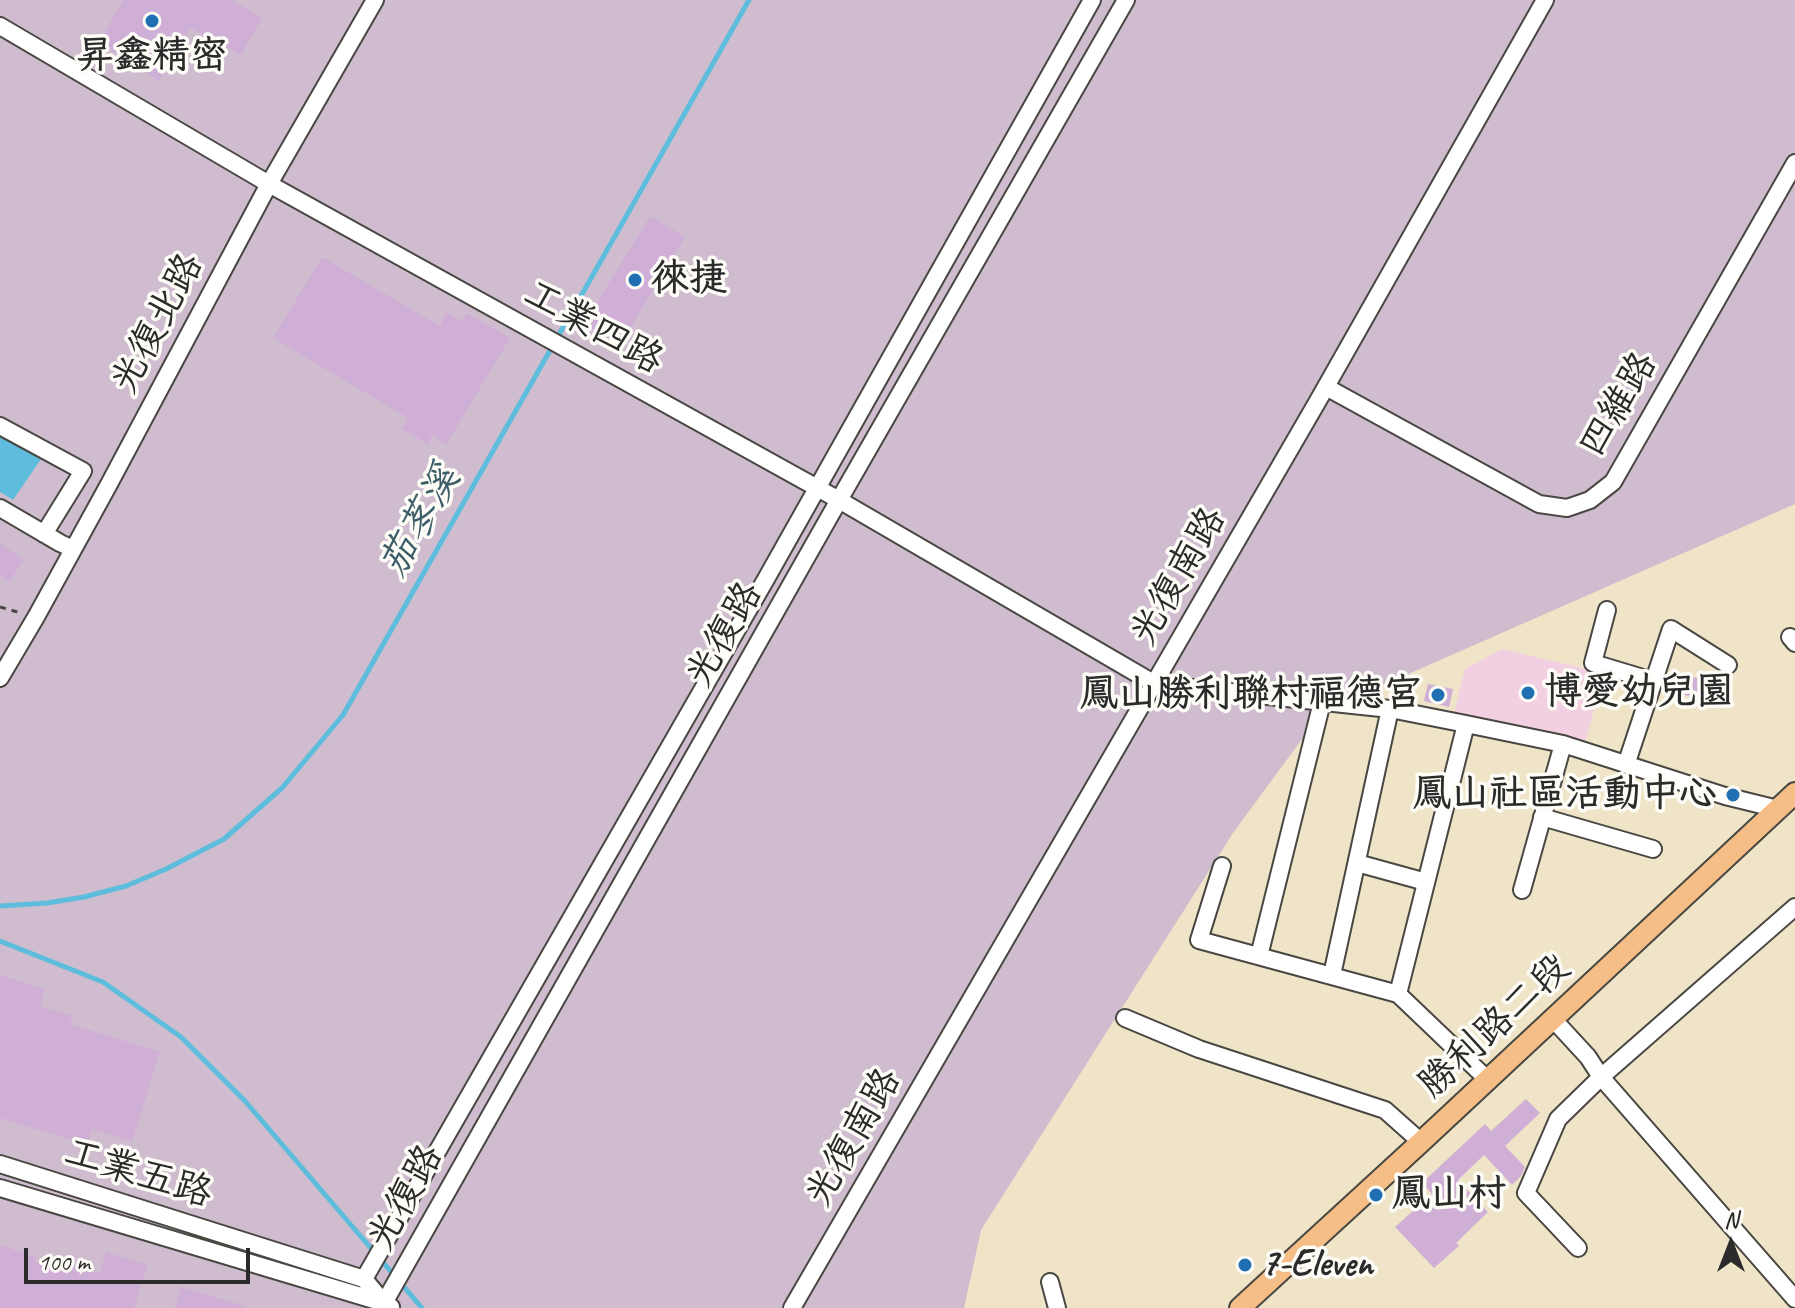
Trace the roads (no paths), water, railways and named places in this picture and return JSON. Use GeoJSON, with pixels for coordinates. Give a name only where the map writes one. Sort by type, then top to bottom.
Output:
{"type":"FeatureCollection","features":[{"type":"Feature","properties":{"kind":"main road","name":"勝利路二段"},"geometry":{"type":"LineString","coordinates":[[1240,1308],[1795,793]]}},
{"type":"Feature","properties":{"kind":"street","name":"光復北路"},"geometry":{"type":"LineString","coordinates":[[0,678],[36,617],[269,184],[375,0]]}},
{"type":"Feature","properties":{"kind":"street","name":"光復路"},"geometry":{"type":"LineString","coordinates":[[364,1279],[598,874],[1092,0]]}},
{"type":"Feature","properties":{"kind":"street","name":"光復路"},"geometry":{"type":"LineString","coordinates":[[388,1305],[411,1255],[1126,0]]}},
{"type":"Feature","properties":{"kind":"street","name":"光復南路"},"geometry":{"type":"LineString","coordinates":[[792,1308],[1326,387],[1545,0]]}},
{"type":"Feature","properties":{"kind":"street","name":"工業四路"},"geometry":{"type":"LineString","coordinates":[[0,26],[269,184],[839,500],[1155,684]]}},
{"type":"Feature","properties":{"kind":"street","name":"四維路"},"geometry":{"type":"LineString","coordinates":[[1326,387],[1539,504],[1567,508],[1590,500],[1613,482],[1795,163]]}},
{"type":"Feature","properties":{"kind":"street"},"geometry":{"type":"LineString","coordinates":[[0,426],[83,471],[44,534]]}},
{"type":"Feature","properties":{"kind":"street"},"geometry":{"type":"LineString","coordinates":[[0,508],[73,549]]}},
{"type":"Feature","properties":{"kind":"street"},"geometry":{"type":"LineString","coordinates":[[1607,610],[1593,663],[1653,681]]}},
{"type":"Feature","properties":{"kind":"street"},"geometry":{"type":"LineString","coordinates":[[1626,765],[1671,629],[1728,665]]}},
{"type":"Feature","properties":{"kind":"street"},"geometry":{"type":"LineString","coordinates":[[1155,684],[1390,709],[1466,724],[1563,744],[1725,796],[1778,809]]}},
{"type":"Feature","properties":{"kind":"street"},"geometry":{"type":"LineString","coordinates":[[1259,956],[1322,702]]}},
{"type":"Feature","properties":{"kind":"street"},"geometry":{"type":"LineString","coordinates":[[1332,975],[1390,709]]}},
{"type":"Feature","properties":{"kind":"street"},"geometry":{"type":"LineString","coordinates":[[1398,994],[1466,724]]}},
{"type":"Feature","properties":{"kind":"street"},"geometry":{"type":"LineString","coordinates":[[1522,890],[1563,744]]}},
{"type":"Feature","properties":{"kind":"street"},"geometry":{"type":"LineString","coordinates":[[1542,817],[1653,849]]}},
{"type":"Feature","properties":{"kind":"street"},"geometry":{"type":"LineString","coordinates":[[1357,863],[1426,882]]}},
{"type":"Feature","properties":{"kind":"street"},"geometry":{"type":"LineString","coordinates":[[1222,866],[1199,940],[1398,994],[1488,1080]]}},
{"type":"Feature","properties":{"kind":"street"},"geometry":{"type":"LineString","coordinates":[[1578,1248],[1526,1193],[1558,1119],[1601,1077],[1795,907]]}},
{"type":"Feature","properties":{"kind":"street"},"geometry":{"type":"LineString","coordinates":[[1125,1018],[1199,1049],[1385,1110],[1421,1142]]}},
{"type":"Feature","properties":{"kind":"street"},"geometry":{"type":"LineString","coordinates":[[1553,1019],[1795,1299]]}},
{"type":"Feature","properties":{"kind":"street","name":"工業五路"},"geometry":{"type":"LineString","coordinates":[[0,1164],[364,1279]]}},
{"type":"Feature","properties":{"kind":"street","name":"工業五路"},"geometry":{"type":"LineString","coordinates":[[0,1188],[388,1305]]}},
{"type":"Feature","properties":{"kind":"street"},"geometry":{"type":"LineString","coordinates":[[364,1279],[388,1305]]}},
{"type":"Feature","properties":{"kind":"street"},"geometry":{"type":"LineString","coordinates":[[1050,1282],[1057,1308]]}},
{"type":"Feature","properties":{"kind":"water"},"geometry":{"type":"Polygon","coordinates":[[[2,436],[41,459],[13,500],[0,492],[2,436]]]}},
{"type":"Feature","properties":{"kind":"waterway","name":"茄苳溪"},"geometry":{"type":"LineString","coordinates":[[0,906],[47,903],[126,886],[224,839],[282,788],[343,715],[749,0]]}},
{"type":"Feature","properties":{"kind":"waterway"},"geometry":{"type":"LineString","coordinates":[[0,941],[103,982],[181,1037],[245,1101],[422,1308]]}},
{"type":"Feature","properties":{"kind":"place","name":"昇鑫精密"},"geometry":{"type":"Point","coordinates":[152,21]}},
{"type":"Feature","properties":{"kind":"place","name":"徠捷"},"geometry":{"type":"Point","coordinates":[635,280]}},
{"type":"Feature","properties":{"kind":"place","name":"博愛幼兒園"},"geometry":{"type":"Point","coordinates":[1528,693]}},
{"type":"Feature","properties":{"kind":"place","name":"鳳山勝利聯村福德宮"},"geometry":{"type":"Point","coordinates":[1438,695]}},
{"type":"Feature","properties":{"kind":"place","name":"鳳山社區活動中心"},"geometry":{"type":"Point","coordinates":[1733,795]}},
{"type":"Feature","properties":{"kind":"place","name":"鳳山村"},"geometry":{"type":"Point","coordinates":[1376,1195]}},
{"type":"Feature","properties":{"kind":"place","name":"7-Eleven"},"geometry":{"type":"Point","coordinates":[1245,1265]}}]}
